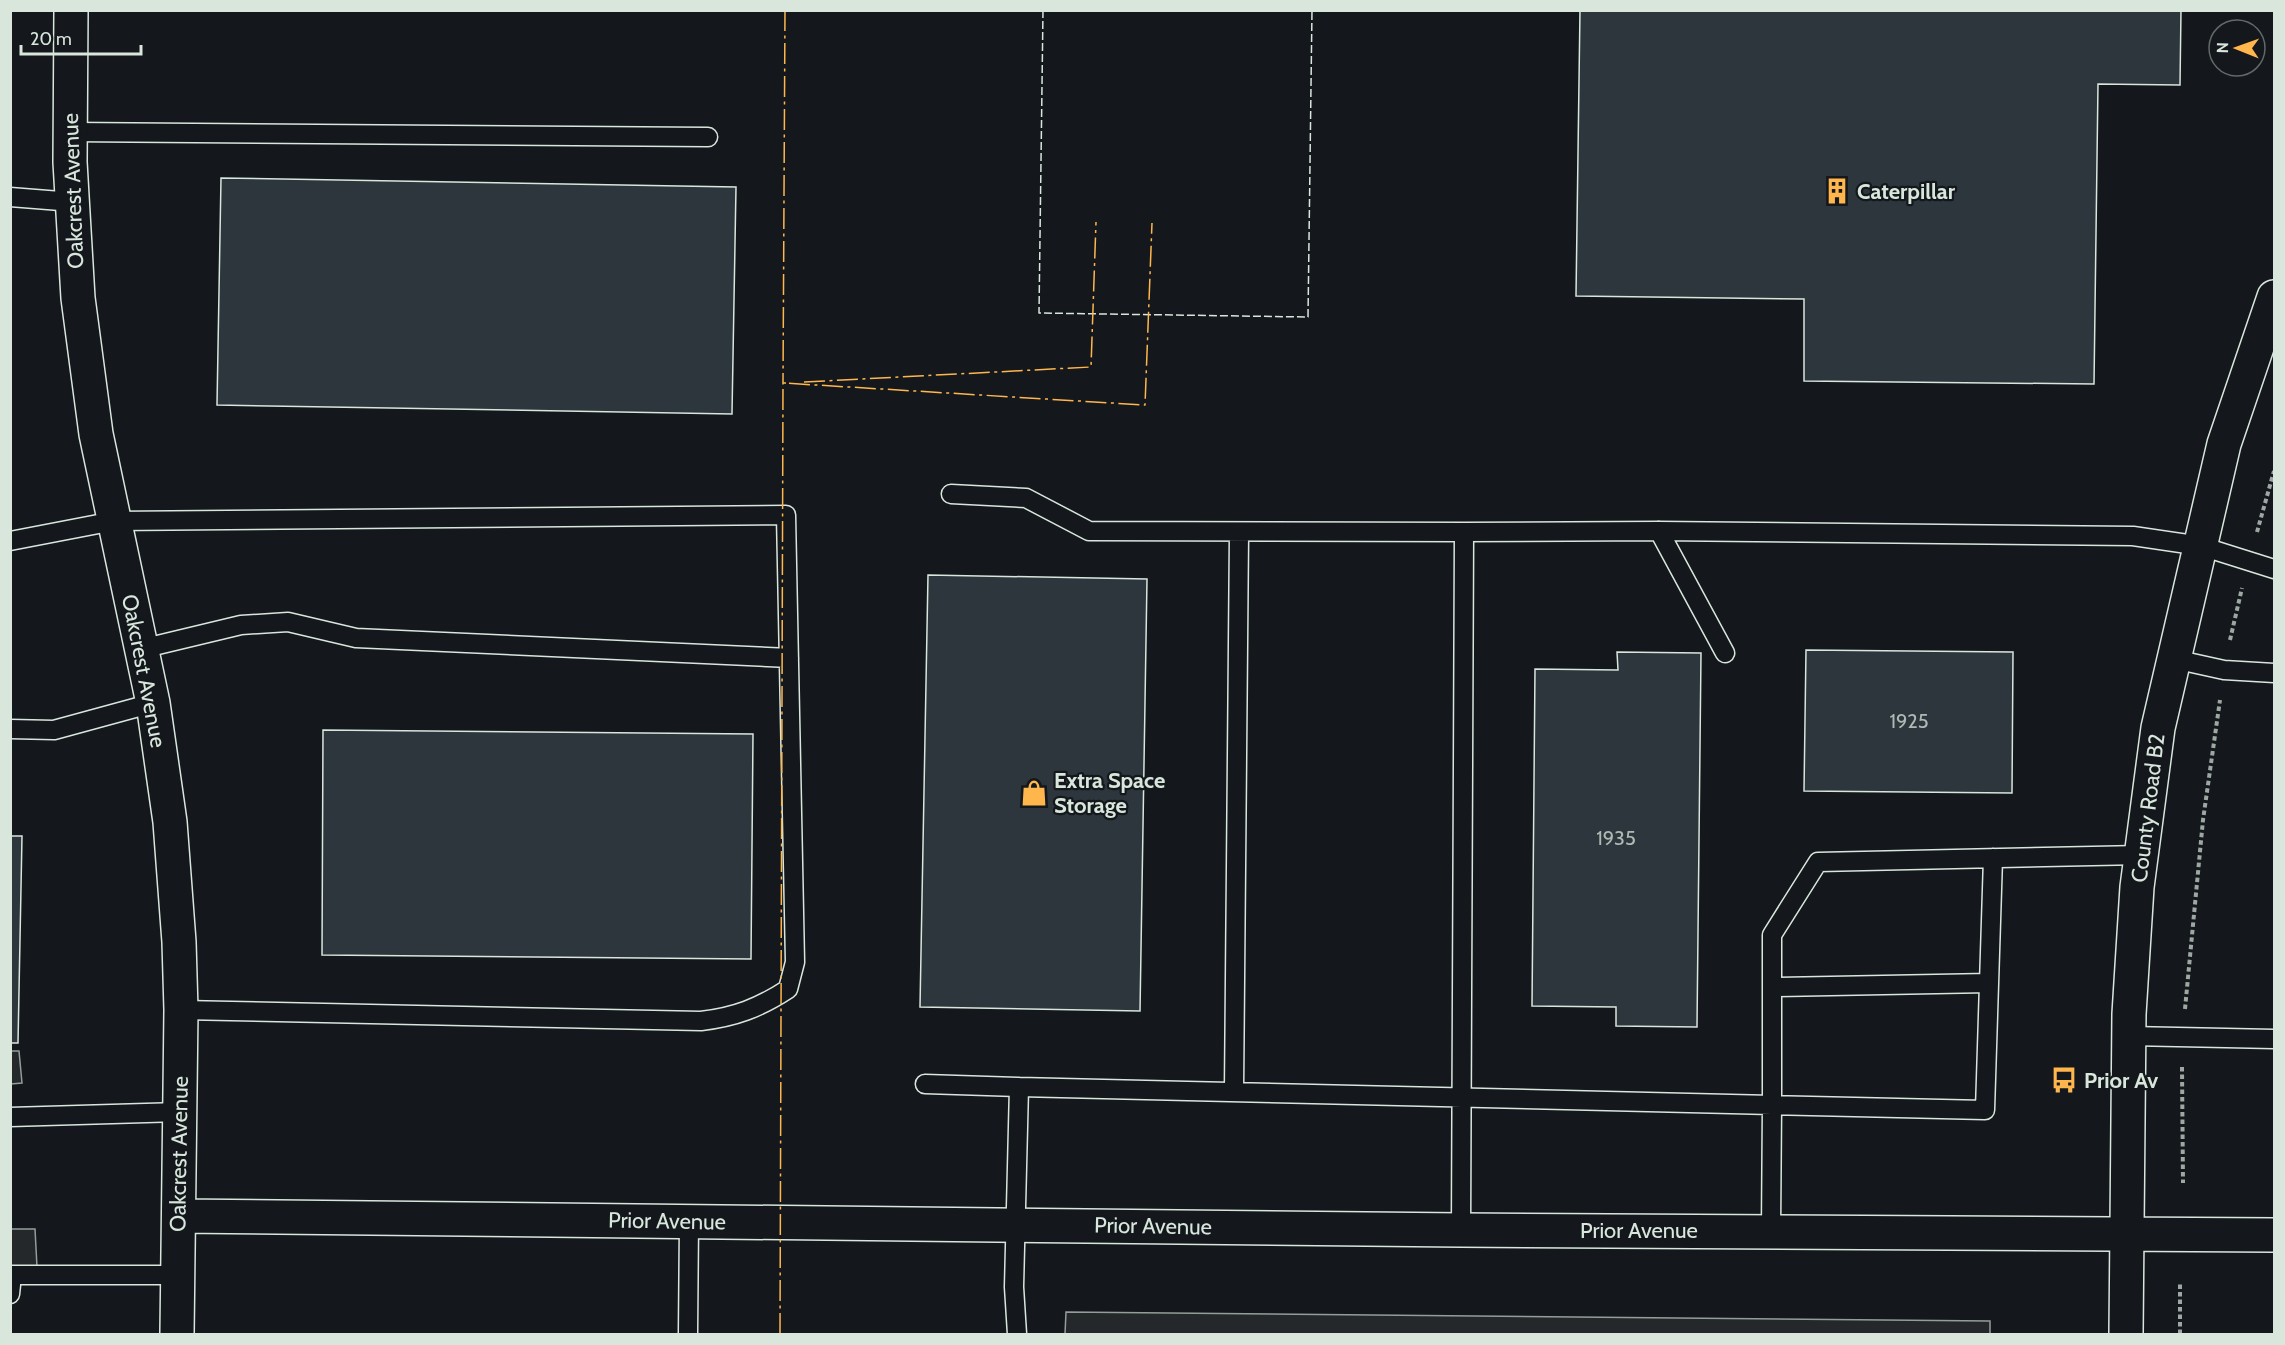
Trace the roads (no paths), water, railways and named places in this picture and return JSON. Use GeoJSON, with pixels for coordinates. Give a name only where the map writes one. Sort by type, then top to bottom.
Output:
{"type":"FeatureCollection","features":[{"type":"Feature","properties":{"kind":"street","name":"Oakcrest Avenue"},"geometry":{"type":"LineString","coordinates":[[71,10],[72,201],[82,332],[96,434],[153,703],[170,822],[179,942],[181,1010],[177,1335]]}},
{"type":"Feature","properties":{"kind":"street","name":"County Road B2"},"geometry":{"type":"LineString","coordinates":[[2126,1335],[2129,1036],[2141,855],[2158,728],[2224,444],[2274,297]]}},
{"type":"Feature","properties":{"kind":"street","name":"Prior Avenue"},"geometry":{"type":"LineString","coordinates":[[179,1216],[1461,1230],[1772,1230],[2128,1236],[2274,1235]]}},
{"type":"Feature","properties":{"kind":"lane"},"geometry":{"type":"LineString","coordinates":[[70,132],[708,137]]}},
{"type":"Feature","properties":{"kind":"lane"},"geometry":{"type":"LineString","coordinates":[[10,197],[72,201]]}},
{"type":"Feature","properties":{"kind":"lane"},"geometry":{"type":"LineString","coordinates":[[951,494],[1026,498],[1089,531],[1239,533],[1659,531],[2133,536],[2201,546],[2274,570]]}},
{"type":"Feature","properties":{"kind":"lane"},"geometry":{"type":"LineString","coordinates":[[10,541],[114,521],[786,515],[795,962],[788,989],[763,1006],[724,1019],[701,1021],[181,1010]]}},
{"type":"Feature","properties":{"kind":"lane"},"geometry":{"type":"LineString","coordinates":[[1659,531],[1725,653]]}},
{"type":"Feature","properties":{"kind":"lane"},"geometry":{"type":"LineString","coordinates":[[1461,1230],[1464,532]]}},
{"type":"Feature","properties":{"kind":"lane"},"geometry":{"type":"LineString","coordinates":[[1234,1091],[1239,533]]}},
{"type":"Feature","properties":{"kind":"lane"},"geometry":{"type":"LineString","coordinates":[[141,649],[241,626],[288,622],[356,638],[789,658]]}},
{"type":"Feature","properties":{"kind":"lane"},"geometry":{"type":"LineString","coordinates":[[2174,659],[2224,670],[2274,673]]}},
{"type":"Feature","properties":{"kind":"lane"},"geometry":{"type":"LineString","coordinates":[[10,729],[54,730],[153,703]]}},
{"type":"Feature","properties":{"kind":"lane"},"geometry":{"type":"LineString","coordinates":[[1772,1230],[1772,935],[1818,862],[2141,855]]}},
{"type":"Feature","properties":{"kind":"lane"},"geometry":{"type":"LineString","coordinates":[[925,1084],[1985,1110],[1993,858]]}},
{"type":"Feature","properties":{"kind":"lane"},"geometry":{"type":"LineString","coordinates":[[1772,987],[1989,983]]}},
{"type":"Feature","properties":{"kind":"lane"},"geometry":{"type":"LineString","coordinates":[[2129,1036],[2274,1039]]}},
{"type":"Feature","properties":{"kind":"lane"},"geometry":{"type":"LineString","coordinates":[[1017,1335],[1014,1287],[1019,1086]]}},
{"type":"Feature","properties":{"kind":"lane"},"geometry":{"type":"LineString","coordinates":[[10,1117],[180,1112]]}},
{"type":"Feature","properties":{"kind":"lane"},"geometry":{"type":"LineString","coordinates":[[688,1335],[689,1221]]}},
{"type":"Feature","properties":{"kind":"lane"},"geometry":{"type":"LineString","coordinates":[[10,1294],[11,1275],[178,1275]]}},
{"type":"Feature","properties":{"kind":"place","name":"Caterpillar"},"geometry":{"type":"Point","coordinates":[1837,191]}},
{"type":"Feature","properties":{"kind":"place","name":"Extra Space Storage"},"geometry":{"type":"Point","coordinates":[1034,793]}},
{"type":"Feature","properties":{"kind":"place","name":"Prior Av"},"geometry":{"type":"Point","coordinates":[2064,1080]}}]}
